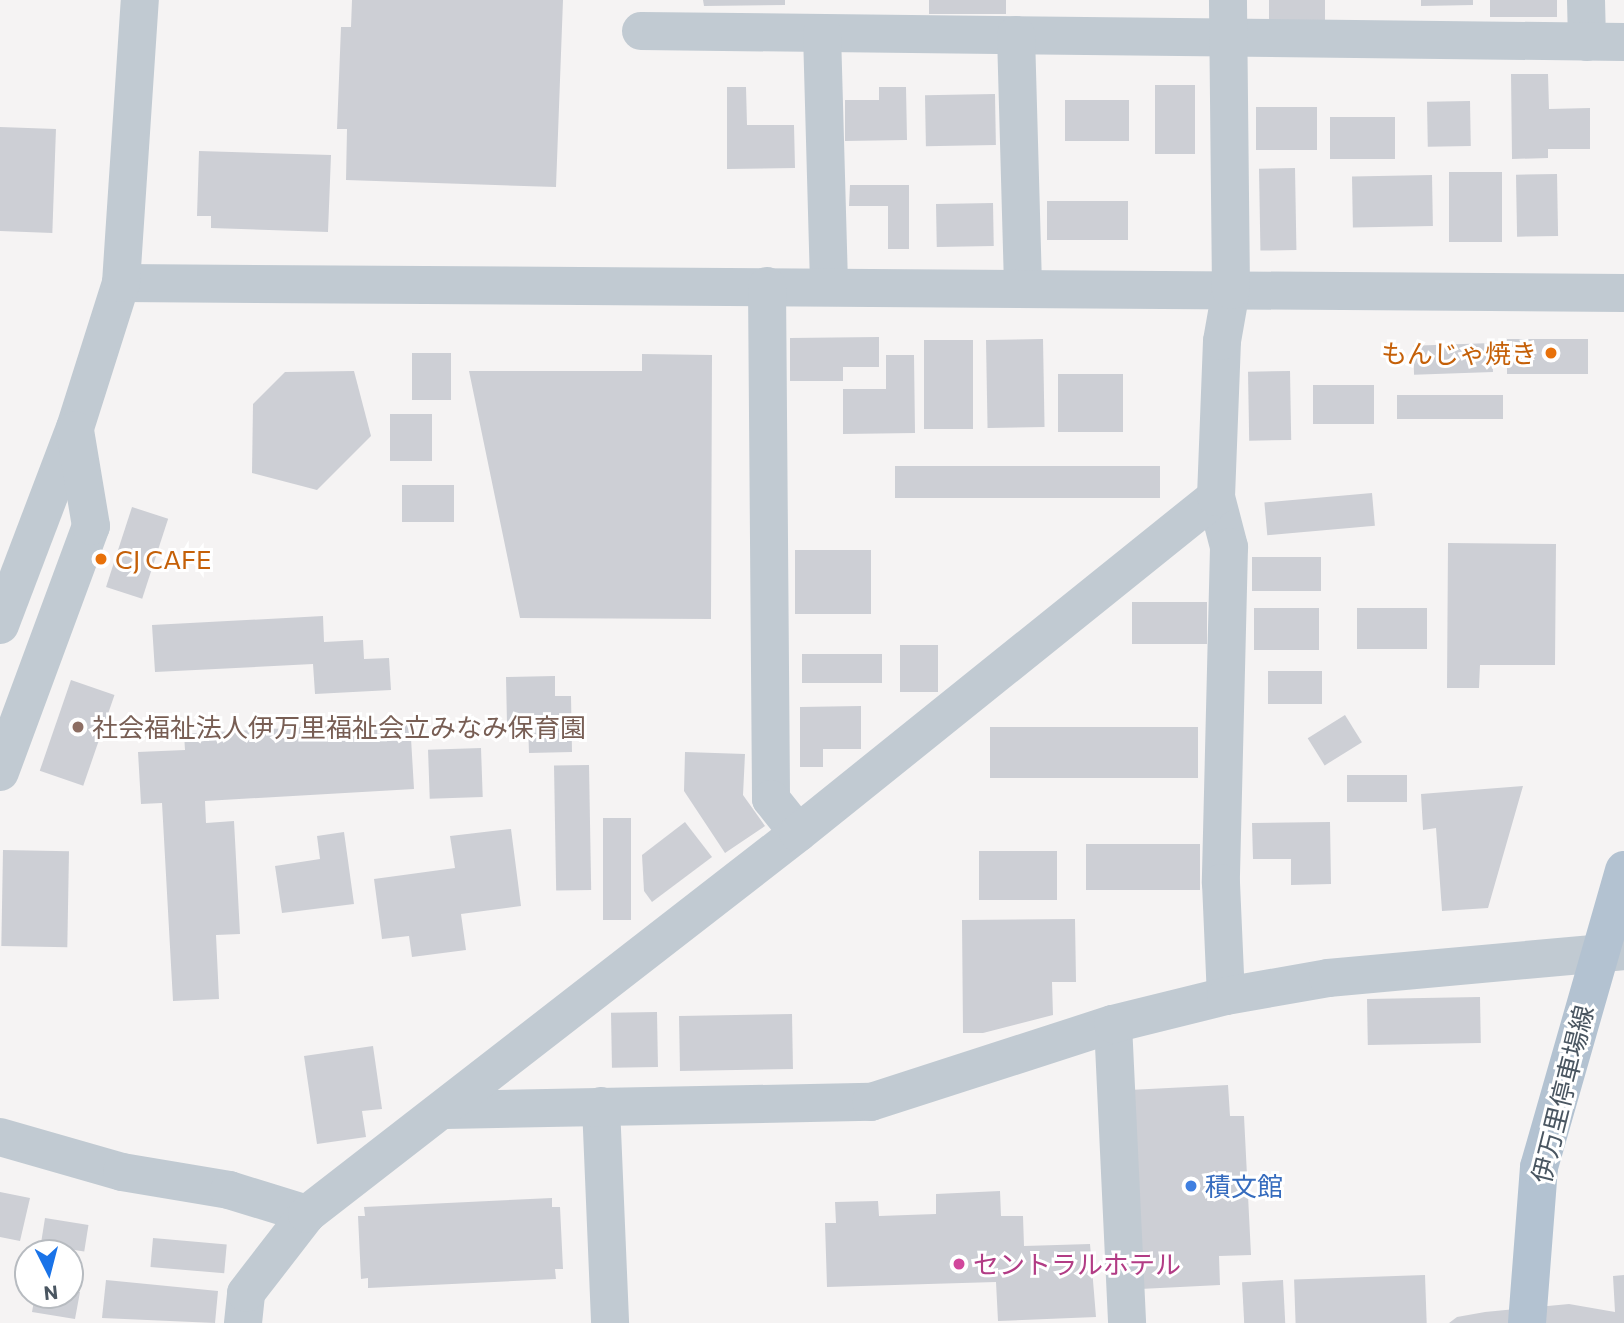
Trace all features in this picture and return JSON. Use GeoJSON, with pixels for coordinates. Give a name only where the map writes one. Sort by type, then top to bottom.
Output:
{"type":"FeatureCollection","features":[{"type":"Feature","properties":{"kind":"main road","name":"伊万里停車場線"},"geometry":{"type":"LineString","coordinates":[[1527,1323],[1539,1167],[1611,952],[1624,870]]}},
{"type":"Feature","properties":{"kind":"street"},"geometry":{"type":"LineString","coordinates":[[1226,996],[1221,883],[1229,547],[1216,497],[1222,341],[1231,290],[1228,0]]}},
{"type":"Feature","properties":{"kind":"street"},"geometry":{"type":"LineString","coordinates":[[640,31],[822,33],[911,17],[1016,35],[1605,42],[1586,0]]}},
{"type":"Feature","properties":{"kind":"street"},"geometry":{"type":"LineString","coordinates":[[0,625],[75,428],[121,283],[140,3]]}},
{"type":"Feature","properties":{"kind":"street"},"geometry":{"type":"LineString","coordinates":[[822,33],[828,286]]}},
{"type":"Feature","properties":{"kind":"street"},"geometry":{"type":"LineString","coordinates":[[1016,35],[1023,288]]}},
{"type":"Feature","properties":{"kind":"street"},"geometry":{"type":"LineString","coordinates":[[121,283],[1624,293]]}},
{"type":"Feature","properties":{"kind":"street"},"geometry":{"type":"LineString","coordinates":[[767,286],[771,799],[798,833]]}},
{"type":"Feature","properties":{"kind":"street"},"geometry":{"type":"LineString","coordinates":[[0,772],[91,526],[75,428]]}},
{"type":"Feature","properties":{"kind":"street"},"geometry":{"type":"LineString","coordinates":[[243,1323],[246,1293],[307,1214],[445,1110],[798,833],[1216,497]]}},
{"type":"Feature","properties":{"kind":"street"},"geometry":{"type":"LineString","coordinates":[[445,1110],[871,1102],[1113,1024],[1226,996],[1328,978],[1611,952]]}},
{"type":"Feature","properties":{"kind":"street"},"geometry":{"type":"LineString","coordinates":[[1113,1024],[1126,1323]]}},
{"type":"Feature","properties":{"kind":"street"},"geometry":{"type":"LineString","coordinates":[[601,1106],[610,1323]]}},
{"type":"Feature","properties":{"kind":"street"},"geometry":{"type":"LineString","coordinates":[[0,1137],[122,1172],[229,1190],[307,1214]]}},
{"type":"Feature","properties":{"kind":"building"},"geometry":{"type":"Polygon","coordinates":[[[352,0],[563,0],[556,187],[346,180],[347,129],[337,129],[341,27],[351,27],[352,0]]]}},
{"type":"Feature","properties":{"kind":"building"},"geometry":{"type":"Polygon","coordinates":[[[703,0],[785,0],[785,5],[704,6],[703,0]]]}},
{"type":"Feature","properties":{"kind":"building"},"geometry":{"type":"Polygon","coordinates":[[[929,0],[1006,0],[1006,14],[929,14],[929,0]]]}},
{"type":"Feature","properties":{"kind":"building"},"geometry":{"type":"Polygon","coordinates":[[[1269,0],[1325,0],[1325,20],[1269,20],[1269,0]]]}},
{"type":"Feature","properties":{"kind":"building"},"geometry":{"type":"Polygon","coordinates":[[[1421,0],[1473,0],[1473,5],[1421,6],[1421,0]]]}},
{"type":"Feature","properties":{"kind":"building"},"geometry":{"type":"Polygon","coordinates":[[[1490,0],[1557,0],[1557,17],[1490,17],[1490,0]]]}},
{"type":"Feature","properties":{"kind":"building"},"geometry":{"type":"Polygon","coordinates":[[[1511,74],[1548,74],[1549,109],[1590,108],[1590,149],[1548,149],[1548,158],[1512,159],[1511,74]]]}},
{"type":"Feature","properties":{"kind":"building"},"geometry":{"type":"Polygon","coordinates":[[[1155,85],[1195,85],[1195,154],[1155,154],[1155,85]]]}},
{"type":"Feature","properties":{"kind":"building"},"geometry":{"type":"Polygon","coordinates":[[[727,87],[746,87],[747,125],[794,125],[795,168],[727,169],[727,87]]]}},
{"type":"Feature","properties":{"kind":"building"},"geometry":{"type":"Polygon","coordinates":[[[879,87],[906,87],[907,140],[845,141],[845,100],[879,100],[879,87]]]}},
{"type":"Feature","properties":{"kind":"building"},"geometry":{"type":"Polygon","coordinates":[[[995,94],[996,145],[926,146],[925,95],[995,94]]]}},
{"type":"Feature","properties":{"kind":"building"},"geometry":{"type":"Polygon","coordinates":[[[1065,100],[1129,100],[1129,141],[1065,141],[1065,100]]]}},
{"type":"Feature","properties":{"kind":"building"},"geometry":{"type":"Polygon","coordinates":[[[1470,101],[1471,146],[1428,147],[1427,102],[1470,101]]]}},
{"type":"Feature","properties":{"kind":"building"},"geometry":{"type":"Polygon","coordinates":[[[1256,107],[1317,107],[1317,150],[1256,150],[1256,107]]]}},
{"type":"Feature","properties":{"kind":"building"},"geometry":{"type":"Polygon","coordinates":[[[1330,117],[1395,117],[1395,159],[1330,159],[1330,117]]]}},
{"type":"Feature","properties":{"kind":"building"},"geometry":{"type":"Polygon","coordinates":[[[0,127],[56,129],[52,233],[0,231],[0,127]]]}},
{"type":"Feature","properties":{"kind":"building"},"geometry":{"type":"Polygon","coordinates":[[[199,151],[331,155],[328,232],[211,228],[211,216],[197,216],[199,151]]]}},
{"type":"Feature","properties":{"kind":"building"},"geometry":{"type":"Polygon","coordinates":[[[1295,168],[1296,250],[1260,251],[1259,169],[1295,168]]]}},
{"type":"Feature","properties":{"kind":"building"},"geometry":{"type":"Polygon","coordinates":[[[1449,172],[1502,172],[1502,242],[1449,242],[1449,172]]]}},
{"type":"Feature","properties":{"kind":"building"},"geometry":{"type":"Polygon","coordinates":[[[1557,174],[1558,236],[1517,237],[1516,175],[1557,174]]]}},
{"type":"Feature","properties":{"kind":"building"},"geometry":{"type":"Polygon","coordinates":[[[1432,175],[1433,226],[1353,227],[1352,176],[1432,175]]]}},
{"type":"Feature","properties":{"kind":"building"},"geometry":{"type":"Polygon","coordinates":[[[850,185],[909,185],[909,249],[888,249],[888,206],[849,206],[850,185]]]}},
{"type":"Feature","properties":{"kind":"building"},"geometry":{"type":"Polygon","coordinates":[[[1047,201],[1128,201],[1128,240],[1047,240],[1047,201]]]}},
{"type":"Feature","properties":{"kind":"building"},"geometry":{"type":"Polygon","coordinates":[[[993,203],[994,246],[937,247],[936,204],[993,203]]]}},
{"type":"Feature","properties":{"kind":"building"},"geometry":{"type":"Polygon","coordinates":[[[879,337],[879,367],[843,367],[843,381],[790,381],[790,338],[879,337]]]}},
{"type":"Feature","properties":{"kind":"building"},"geometry":{"type":"Polygon","coordinates":[[[1043,339],[1045,427],[988,428],[986,340],[1043,339]]]}},
{"type":"Feature","properties":{"kind":"building"},"geometry":{"type":"Polygon","coordinates":[[[1507,339],[1588,339],[1588,374],[1507,374],[1507,339]]]}},
{"type":"Feature","properties":{"kind":"building"},"geometry":{"type":"Polygon","coordinates":[[[924,340],[973,340],[973,429],[924,429],[924,340]]]}},
{"type":"Feature","properties":{"kind":"building"},"geometry":{"type":"Polygon","coordinates":[[[1492,343],[1493,372],[1414,375],[1413,346],[1492,343]]]}},
{"type":"Feature","properties":{"kind":"building"},"geometry":{"type":"Polygon","coordinates":[[[412,353],[451,353],[451,400],[412,400],[412,353]]]}},
{"type":"Feature","properties":{"kind":"building"},"geometry":{"type":"Polygon","coordinates":[[[642,354],[712,355],[711,619],[520,618],[469,371],[642,371],[642,354]]]}},
{"type":"Feature","properties":{"kind":"building"},"geometry":{"type":"Polygon","coordinates":[[[886,355],[914,355],[915,433],[843,434],[843,389],[886,389],[886,355]]]}},
{"type":"Feature","properties":{"kind":"building"},"geometry":{"type":"Polygon","coordinates":[[[354,371],[371,436],[317,490],[252,473],[253,404],[285,372],[354,371]]]}},
{"type":"Feature","properties":{"kind":"building"},"geometry":{"type":"Polygon","coordinates":[[[1290,371],[1291,440],[1249,441],[1248,372],[1290,371]]]}},
{"type":"Feature","properties":{"kind":"building"},"geometry":{"type":"Polygon","coordinates":[[[1058,374],[1123,374],[1123,432],[1058,432],[1058,374]]]}},
{"type":"Feature","properties":{"kind":"building"},"geometry":{"type":"Polygon","coordinates":[[[1313,385],[1374,385],[1374,424],[1313,424],[1313,385]]]}},
{"type":"Feature","properties":{"kind":"building"},"geometry":{"type":"Polygon","coordinates":[[[1397,395],[1503,395],[1503,419],[1397,419],[1397,395]]]}},
{"type":"Feature","properties":{"kind":"building"},"geometry":{"type":"Polygon","coordinates":[[[390,414],[432,414],[432,461],[390,461],[390,414]]]}},
{"type":"Feature","properties":{"kind":"building"},"geometry":{"type":"Polygon","coordinates":[[[895,466],[1160,466],[1160,498],[895,498],[895,466]]]}},
{"type":"Feature","properties":{"kind":"building"},"geometry":{"type":"Polygon","coordinates":[[[402,485],[454,485],[454,522],[402,522],[402,485]]]}},
{"type":"Feature","properties":{"kind":"building"},"geometry":{"type":"Polygon","coordinates":[[[1372,493],[1375,526],[1267,535],[1264,502],[1372,493]]]}},
{"type":"Feature","properties":{"kind":"building"},"geometry":{"type":"Polygon","coordinates":[[[132,507],[168,519],[142,599],[106,587],[132,507]]]}},
{"type":"Feature","properties":{"kind":"building"},"geometry":{"type":"Polygon","coordinates":[[[1448,543],[1556,544],[1555,665],[1480,665],[1479,688],[1447,688],[1448,543]]]}},
{"type":"Feature","properties":{"kind":"building"},"geometry":{"type":"Polygon","coordinates":[[[795,550],[871,550],[871,614],[795,614],[795,550]]]}},
{"type":"Feature","properties":{"kind":"building"},"geometry":{"type":"Polygon","coordinates":[[[1252,557],[1321,557],[1321,591],[1252,591],[1252,557]]]}},
{"type":"Feature","properties":{"kind":"building"},"geometry":{"type":"Polygon","coordinates":[[[1132,602],[1207,602],[1207,644],[1132,644],[1132,602]]]}},
{"type":"Feature","properties":{"kind":"building"},"geometry":{"type":"Polygon","coordinates":[[[1254,608],[1319,608],[1319,650],[1254,650],[1254,608]]]}},
{"type":"Feature","properties":{"kind":"building"},"geometry":{"type":"Polygon","coordinates":[[[1357,608],[1427,608],[1427,649],[1357,649],[1357,608]]]}},
{"type":"Feature","properties":{"kind":"building"},"geometry":{"type":"Polygon","coordinates":[[[323,616],[324,642],[363,640],[364,659],[389,658],[391,690],[315,694],[313,664],[155,672],[152,625],[323,616]]]}},
{"type":"Feature","properties":{"kind":"building"},"geometry":{"type":"Polygon","coordinates":[[[900,645],[938,645],[938,692],[900,692],[900,645]]]}},
{"type":"Feature","properties":{"kind":"building"},"geometry":{"type":"Polygon","coordinates":[[[802,654],[882,654],[882,683],[802,683],[802,654]]]}},
{"type":"Feature","properties":{"kind":"building"},"geometry":{"type":"Polygon","coordinates":[[[1268,671],[1322,671],[1322,704],[1268,704],[1268,671]]]}},
{"type":"Feature","properties":{"kind":"building"},"geometry":{"type":"Polygon","coordinates":[[[555,676],[555,696],[571,696],[572,752],[529,753],[528,723],[507,724],[506,677],[555,676]]]}},
{"type":"Feature","properties":{"kind":"building"},"geometry":{"type":"Polygon","coordinates":[[[71,680],[114,695],[83,786],[40,771],[71,680]]]}},
{"type":"Feature","properties":{"kind":"building"},"geometry":{"type":"Polygon","coordinates":[[[861,706],[861,749],[823,749],[823,767],[800,767],[800,707],[861,706]]]}},
{"type":"Feature","properties":{"kind":"building"},"geometry":{"type":"Polygon","coordinates":[[[1345,715],[1362,742],[1325,765],[1308,738],[1345,715]]]}},
{"type":"Feature","properties":{"kind":"building"},"geometry":{"type":"Polygon","coordinates":[[[410,721],[414,789],[205,801],[206,823],[234,821],[240,934],[216,935],[219,999],[173,1001],[162,803],[141,804],[138,752],[185,750],[184,734],[410,721]]]}},
{"type":"Feature","properties":{"kind":"building"},"geometry":{"type":"Polygon","coordinates":[[[990,727],[1198,727],[1198,778],[990,778],[990,727]]]}},
{"type":"Feature","properties":{"kind":"building"},"geometry":{"type":"Polygon","coordinates":[[[481,748],[483,797],[430,799],[428,750],[481,748]]]}},
{"type":"Feature","properties":{"kind":"building"},"geometry":{"type":"Polygon","coordinates":[[[685,752],[745,754],[743,795],[765,826],[725,853],[684,791],[685,752]]]}},
{"type":"Feature","properties":{"kind":"building"},"geometry":{"type":"Polygon","coordinates":[[[589,765],[591,890],[556,891],[554,766],[589,765]]]}},
{"type":"Feature","properties":{"kind":"building"},"geometry":{"type":"Polygon","coordinates":[[[1347,775],[1407,775],[1407,802],[1347,802],[1347,775]]]}},
{"type":"Feature","properties":{"kind":"building"},"geometry":{"type":"Polygon","coordinates":[[[1523,786],[1488,908],[1442,911],[1436,828],[1423,830],[1421,794],[1523,786]]]}},
{"type":"Feature","properties":{"kind":"building"},"geometry":{"type":"Polygon","coordinates":[[[603,818],[631,818],[631,920],[603,920],[603,818]]]}},
{"type":"Feature","properties":{"kind":"building"},"geometry":{"type":"Polygon","coordinates":[[[685,822],[712,857],[652,902],[644,891],[642,855],[685,822]]]}},
{"type":"Feature","properties":{"kind":"building"},"geometry":{"type":"Polygon","coordinates":[[[1330,822],[1331,884],[1291,885],[1291,859],[1253,859],[1252,823],[1330,822]]]}},
{"type":"Feature","properties":{"kind":"building"},"geometry":{"type":"Polygon","coordinates":[[[511,829],[521,906],[461,914],[466,950],[412,957],[409,936],[382,939],[374,879],[455,868],[450,836],[511,829]]]}},
{"type":"Feature","properties":{"kind":"building"},"geometry":{"type":"Polygon","coordinates":[[[344,832],[354,904],[282,913],[275,866],[320,859],[317,836],[344,832]]]}},
{"type":"Feature","properties":{"kind":"building"},"geometry":{"type":"Polygon","coordinates":[[[1086,844],[1200,844],[1200,890],[1086,890],[1086,844]]]}},
{"type":"Feature","properties":{"kind":"building"},"geometry":{"type":"Polygon","coordinates":[[[3,850],[69,851],[67,947],[1,946],[3,850]]]}},
{"type":"Feature","properties":{"kind":"building"},"geometry":{"type":"Polygon","coordinates":[[[979,851],[1057,851],[1057,900],[979,900],[979,851]]]}},
{"type":"Feature","properties":{"kind":"building"},"geometry":{"type":"Polygon","coordinates":[[[1075,919],[1076,982],[1052,982],[1053,1015],[983,1033],[963,1033],[962,920],[1075,919]]]}},
{"type":"Feature","properties":{"kind":"building"},"geometry":{"type":"Polygon","coordinates":[[[1480,997],[1481,1043],[1368,1045],[1367,999],[1480,997]]]}},
{"type":"Feature","properties":{"kind":"building"},"geometry":{"type":"Polygon","coordinates":[[[657,1012],[658,1067],[612,1068],[611,1013],[657,1012]]]}},
{"type":"Feature","properties":{"kind":"building"},"geometry":{"type":"Polygon","coordinates":[[[792,1014],[793,1069],[680,1071],[679,1016],[792,1014]]]}},
{"type":"Feature","properties":{"kind":"building"},"geometry":{"type":"Polygon","coordinates":[[[373,1046],[382,1109],[362,1111],[366,1137],[317,1144],[304,1056],[373,1046]]]}},
{"type":"Feature","properties":{"kind":"building","name":"積文館"},"geometry":{"type":"Polygon","coordinates":[[[1228,1085],[1230,1116],[1244,1116],[1251,1255],[1219,1256],[1220,1285],[1140,1289],[1129,1090],[1228,1085]]]}},
{"type":"Feature","properties":{"kind":"building","name":"セントラルホテル"},"geometry":{"type":"Polygon","coordinates":[[[1000,1191],[1001,1216],[1023,1216],[1024,1246],[1090,1244],[1096,1317],[998,1321],[996,1282],[827,1287],[825,1223],[836,1223],[835,1202],[878,1201],[879,1216],[936,1214],[936,1194],[1000,1191]]]}},
{"type":"Feature","properties":{"kind":"building"},"geometry":{"type":"Polygon","coordinates":[[[0,1192],[30,1198],[20,1239],[0,1237],[0,1192]]]}},
{"type":"Feature","properties":{"kind":"building"},"geometry":{"type":"Polygon","coordinates":[[[552,1198],[552,1207],[560,1207],[563,1269],[555,1269],[556,1279],[368,1288],[368,1278],[361,1279],[358,1216],[365,1216],[364,1207],[552,1198]]]}},
{"type":"Feature","properties":{"kind":"building"},"geometry":{"type":"Polygon","coordinates":[[[45,1218],[88,1225],[84,1252],[84,1239],[42,1239],[45,1218]]]}},
{"type":"Feature","properties":{"kind":"building"},"geometry":{"type":"Polygon","coordinates":[[[153,1238],[227,1244],[224,1273],[150,1267],[153,1238]]]}},
{"type":"Feature","properties":{"kind":"building"},"geometry":{"type":"Polygon","coordinates":[[[1425,1275],[1427,1323],[1296,1323],[1294,1280],[1425,1275]]]}},
{"type":"Feature","properties":{"kind":"building"},"geometry":{"type":"Polygon","coordinates":[[[1624,1275],[1624,1323],[1449,1323],[1457,1317],[1485,1312],[1569,1304],[1615,1312],[1613,1276],[1624,1275]]]}},
{"type":"Feature","properties":{"kind":"building"},"geometry":{"type":"Polygon","coordinates":[[[106,1280],[218,1291],[215,1323],[102,1318],[106,1280]]]}},
{"type":"Feature","properties":{"kind":"building"},"geometry":{"type":"Polygon","coordinates":[[[1283,1280],[1285,1323],[1244,1323],[1242,1282],[1283,1280]]]}},
{"type":"Feature","properties":{"kind":"building"},"geometry":{"type":"Polygon","coordinates":[[[33,1309],[77,1309],[75,1319],[32,1312],[33,1309]]]}},
{"type":"Feature","properties":{"kind":"place","name":"もんじゃ焼き"},"geometry":{"type":"Point","coordinates":[1551,353]}},
{"type":"Feature","properties":{"kind":"place","name":"CJ CAFE"},"geometry":{"type":"Point","coordinates":[101,559]}},
{"type":"Feature","properties":{"kind":"place","name":"社会福祉法人伊万里福祉会立みなみ保育園"},"geometry":{"type":"Point","coordinates":[78,727]}},
{"type":"Feature","properties":{"kind":"place","name":"積文館"},"geometry":{"type":"Point","coordinates":[1191,1186]}},
{"type":"Feature","properties":{"kind":"place","name":"セントラルホテル"},"geometry":{"type":"Point","coordinates":[959,1264]}}]}
